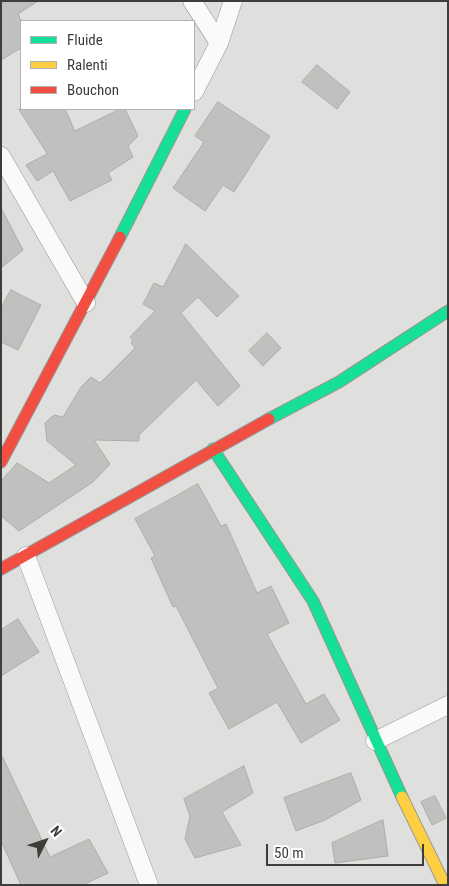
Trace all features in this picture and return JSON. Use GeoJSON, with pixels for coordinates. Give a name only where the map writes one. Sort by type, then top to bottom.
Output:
{"type":"FeatureCollection","features":[{"type":"Feature","properties":{"kind":"street"},"geometry":{"type":"LineString","coordinates":[[192,1],[219,43]]}},
{"type":"Feature","properties":{"kind":"street"},"geometry":{"type":"LineString","coordinates":[[195,90],[219,43],[233,1]]}},
{"type":"Feature","properties":{"kind":"street"},"geometry":{"type":"LineString","coordinates":[[1,462],[86,303],[184,110]]}},
{"type":"Feature","properties":{"kind":"street"},"geometry":{"type":"LineString","coordinates":[[1,156],[86,303]]}},
{"type":"Feature","properties":{"kind":"street"},"geometry":{"type":"LineString","coordinates":[[1,569],[213,449],[339,382],[448,311]]}},
{"type":"Feature","properties":{"kind":"street"},"geometry":{"type":"LineString","coordinates":[[213,449],[312,600],[375,740],[445,885]]}},
{"type":"Feature","properties":{"kind":"street"},"geometry":{"type":"LineString","coordinates":[[26,556],[149,885]]}},
{"type":"Feature","properties":{"kind":"street"},"geometry":{"type":"LineString","coordinates":[[375,740],[448,705]]}},
{"type":"Feature","properties":{"kind":"building"},"geometry":{"type":"Polygon","coordinates":[[[1,1],[38,1],[18,14],[21,20],[20,49],[1,60],[1,1]]]}},
{"type":"Feature","properties":{"kind":"building"},"geometry":{"type":"Polygon","coordinates":[[[317,65],[350,92],[337,109],[302,82],[317,65]]]}},
{"type":"Feature","properties":{"kind":"building"},"geometry":{"type":"Polygon","coordinates":[[[218,102],[270,136],[234,192],[223,185],[205,211],[173,188],[204,142],[195,136],[218,102]]]}},
{"type":"Feature","properties":{"kind":"building"},"geometry":{"type":"Polygon","coordinates":[[[19,109],[65,110],[75,131],[118,110],[125,110],[138,136],[128,146],[133,157],[108,173],[112,180],[70,201],[53,171],[37,181],[26,165],[47,154],[19,109]]]}},
{"type":"Feature","properties":{"kind":"building"},"geometry":{"type":"Polygon","coordinates":[[[1,208],[23,250],[1,268],[1,208]]]}},
{"type":"Feature","properties":{"kind":"building"},"geometry":{"type":"Polygon","coordinates":[[[186,244],[239,296],[217,317],[198,297],[181,313],[240,386],[218,406],[196,380],[139,435],[139,441],[94,440],[110,464],[93,482],[19,531],[1,516],[1,481],[17,463],[49,483],[76,465],[47,441],[45,423],[54,415],[63,417],[81,387],[91,377],[100,383],[135,348],[131,343],[133,341],[130,337],[155,311],[143,304],[154,283],[163,287],[186,244]]]}},
{"type":"Feature","properties":{"kind":"building"},"geometry":{"type":"Polygon","coordinates":[[[11,290],[41,305],[18,350],[1,342],[1,308],[11,290]]]}},
{"type":"Feature","properties":{"kind":"building"},"geometry":{"type":"Polygon","coordinates":[[[267,333],[281,348],[263,366],[249,351],[267,333]]]}},
{"type":"Feature","properties":{"kind":"building"},"geometry":{"type":"Polygon","coordinates":[[[198,484],[221,526],[226,524],[257,593],[271,586],[289,623],[267,634],[306,704],[324,694],[340,720],[301,743],[277,702],[229,729],[209,693],[218,688],[176,606],[173,607],[151,558],[155,556],[135,519],[198,484]]]}},
{"type":"Feature","properties":{"kind":"building"},"geometry":{"type":"Polygon","coordinates":[[[18,619],[39,652],[1,676],[1,630],[18,619]]]}},
{"type":"Feature","properties":{"kind":"building"},"geometry":{"type":"Polygon","coordinates":[[[1,754],[50,857],[89,839],[108,873],[83,885],[21,885],[1,841],[1,754]]]}},
{"type":"Feature","properties":{"kind":"building"},"geometry":{"type":"Polygon","coordinates":[[[244,766],[253,793],[222,812],[241,845],[195,858],[185,839],[190,816],[184,799],[244,766]]]}},
{"type":"Feature","properties":{"kind":"building"},"geometry":{"type":"Polygon","coordinates":[[[351,773],[361,800],[325,820],[296,831],[284,798],[351,773]]]}},
{"type":"Feature","properties":{"kind":"building"},"geometry":{"type":"Polygon","coordinates":[[[435,796],[446,818],[432,825],[421,802],[435,796]]]}},
{"type":"Feature","properties":{"kind":"building"},"geometry":{"type":"Polygon","coordinates":[[[383,820],[388,856],[335,863],[332,843],[383,820]]]}},
{"type":"Feature","properties":{"kind":"traffic: fast"},"geometry":{"type":"LineString","coordinates":[[120,237],[184,110]]}},
{"type":"Feature","properties":{"kind":"traffic: fast"},"geometry":{"type":"LineString","coordinates":[[269,419],[339,382],[448,311]]}},
{"type":"Feature","properties":{"kind":"traffic: fast"},"geometry":{"type":"LineString","coordinates":[[213,449],[313,601],[402,797]]}},
{"type":"Feature","properties":{"kind":"traffic: slow"},"geometry":{"type":"LineString","coordinates":[[402,797],[445,885]]}},
{"type":"Feature","properties":{"kind":"traffic: jam"},"geometry":{"type":"LineString","coordinates":[[1,462],[120,237]]}},
{"type":"Feature","properties":{"kind":"traffic: jam"},"geometry":{"type":"LineString","coordinates":[[1,569],[269,419]]}}]}
